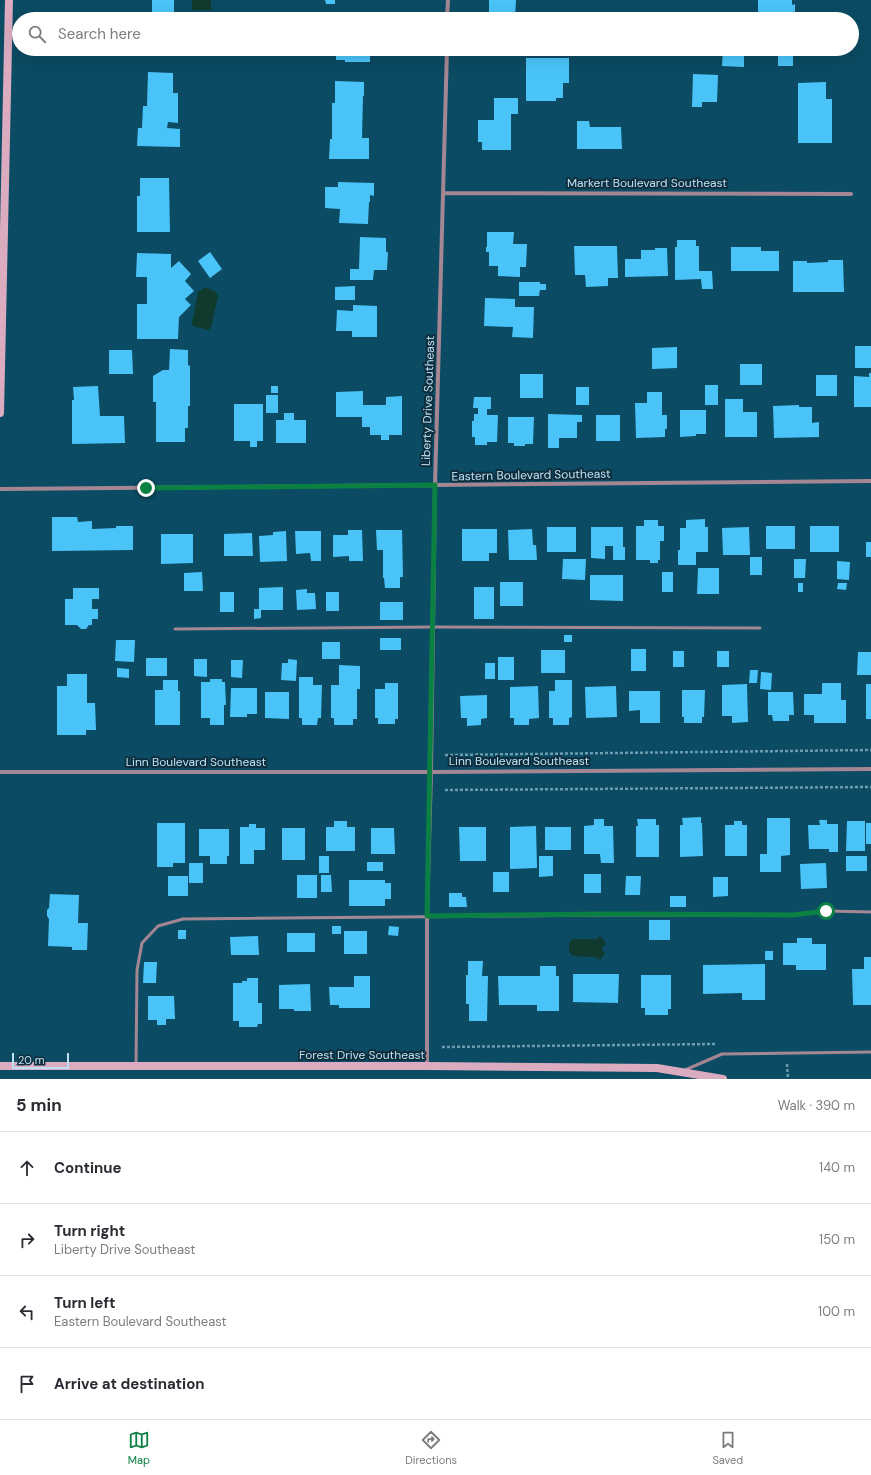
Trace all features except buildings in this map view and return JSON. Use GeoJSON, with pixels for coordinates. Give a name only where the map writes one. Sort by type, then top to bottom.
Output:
{"type":"FeatureCollection","features":[{"type":"Feature","properties":{"kind":"street"},"geometry":{"type":"LineString","coordinates":[[0,413],[9,0]]}},
{"type":"Feature","properties":{"kind":"street"},"geometry":{"type":"LineString","coordinates":[[447,12],[448,0]]}},
{"type":"Feature","properties":{"kind":"street","name":"Liberty Drive Southeast"},"geometry":{"type":"LineString","coordinates":[[427,1066],[427,916],[431,772],[435,485],[447,56]]}},
{"type":"Feature","properties":{"kind":"street","name":"Markert Boulevard Southeast"},"geometry":{"type":"LineString","coordinates":[[443,193],[851,194]]}},
{"type":"Feature","properties":{"kind":"street","name":"Eastern Boulevard Southeast"},"geometry":{"type":"LineString","coordinates":[[0,489],[871,481]]}},
{"type":"Feature","properties":{"kind":"street","name":"Linn Boulevard Southeast"},"geometry":{"type":"LineString","coordinates":[[0,772],[431,772],[871,769]]}},
{"type":"Feature","properties":{"kind":"street","name":"Forest Drive Southeast"},"geometry":{"type":"LineString","coordinates":[[0,1066],[427,1066],[657,1068],[723,1079]]}},
{"type":"Feature","properties":{"kind":"lane"},"geometry":{"type":"LineString","coordinates":[[175,629],[433,627],[760,628]]}},
{"type":"Feature","properties":{"kind":"lane"},"geometry":{"type":"LineString","coordinates":[[136,1067],[137,970],[142,943],[158,926],[183,918],[610,914],[793,915],[826,911],[871,912]]}},
{"type":"Feature","properties":{"kind":"lane"},"geometry":{"type":"LineString","coordinates":[[681,1072],[722,1054],[871,1052]]}},
{"type":"Feature","properties":{"kind":"path"},"geometry":{"type":"LineString","coordinates":[[445,755],[871,750]]}},
{"type":"Feature","properties":{"kind":"path"},"geometry":{"type":"LineString","coordinates":[[445,790],[871,786]]}},
{"type":"Feature","properties":{"kind":"path"},"geometry":{"type":"LineString","coordinates":[[442,1046],[717,1044]]}},
{"type":"Feature","properties":{"kind":"path"},"geometry":{"type":"LineString","coordinates":[[787,1058],[788,1079]]}},
{"type":"Feature","properties":{"kind":"shaded area"},"geometry":{"type":"Polygon","coordinates":[[[192,0],[211,0],[211,10],[192,10],[192,0]]]}},
{"type":"Feature","properties":{"kind":"shaded area"},"geometry":{"type":"Polygon","coordinates":[[[204,288],[209,288],[216,292],[218,296],[211,328],[208,330],[193,326],[192,324],[198,292],[204,288]]]}},
{"type":"Feature","properties":{"kind":"shaded area"},"geometry":{"type":"Polygon","coordinates":[[[600,936],[606,943],[602,948],[605,954],[600,960],[594,957],[573,956],[569,952],[569,943],[573,939],[597,939],[600,936]]]}},
{"type":"Feature","properties":{"kind":"route"},"geometry":{"type":"LineString","coordinates":[[146,488],[435,485],[431,772],[427,916],[610,914],[793,915],[826,911]]}}]}
